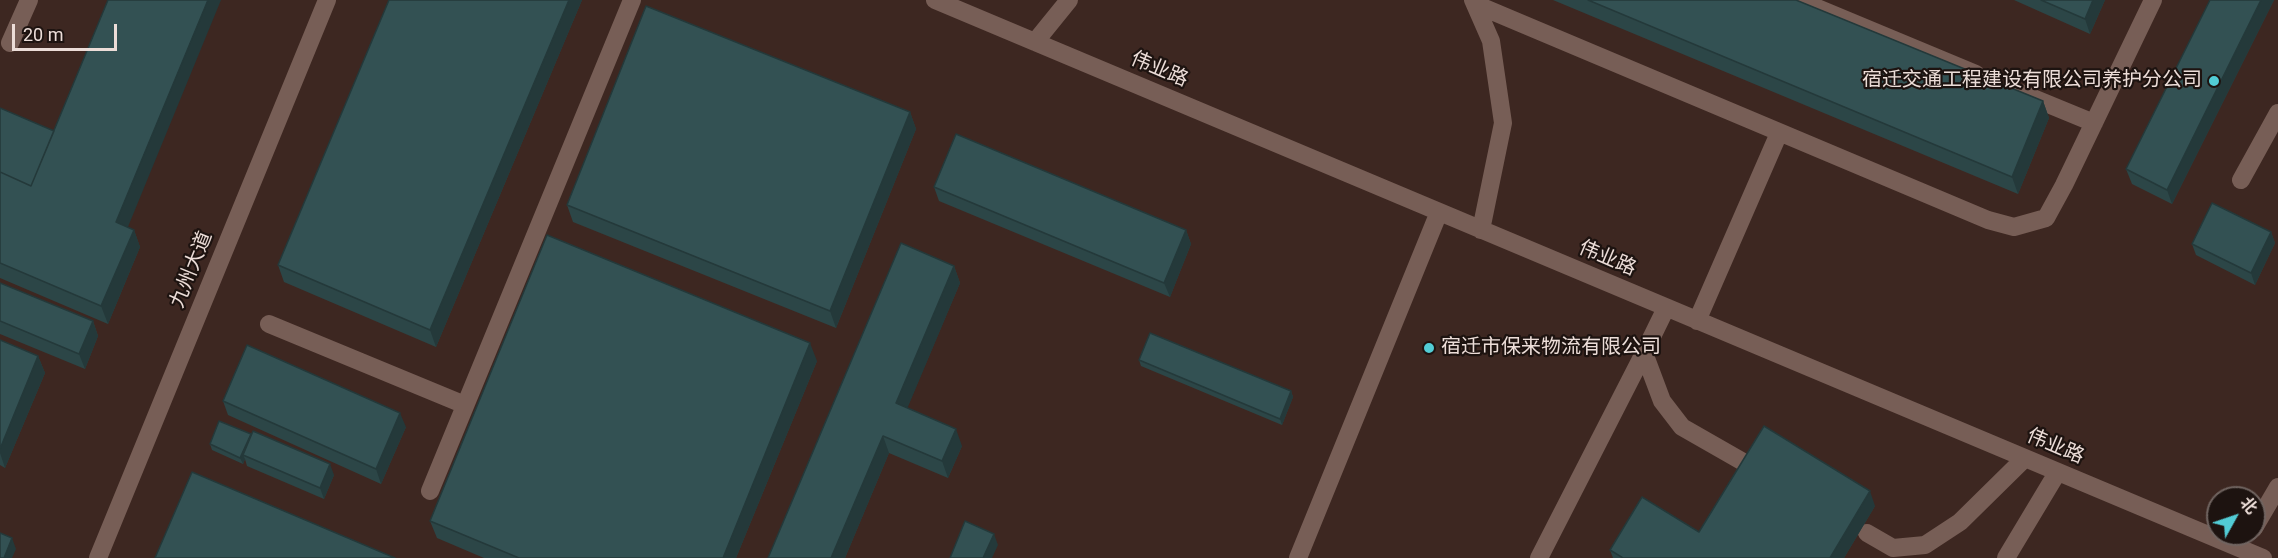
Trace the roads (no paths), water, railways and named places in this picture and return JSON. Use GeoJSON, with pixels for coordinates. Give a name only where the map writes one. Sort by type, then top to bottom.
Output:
{"type":"FeatureCollection","features":[{"type":"Feature","properties":{"kind":"street"},"geometry":{"type":"LineString","coordinates":[[10,43],[29,0]]}},
{"type":"Feature","properties":{"kind":"street","name":"九州大道"},"geometry":{"type":"LineString","coordinates":[[98,558],[327,0]]}},
{"type":"Feature","properties":{"kind":"street"},"geometry":{"type":"LineString","coordinates":[[430,491],[632,0]]}},
{"type":"Feature","properties":{"kind":"street","name":"伟业路"},"geometry":{"type":"LineString","coordinates":[[935,0],[2057,473],[2243,547],[2263,558]]}},
{"type":"Feature","properties":{"kind":"street"},"geometry":{"type":"LineString","coordinates":[[1035,42],[1069,0]]}},
{"type":"Feature","properties":{"kind":"street"},"geometry":{"type":"LineString","coordinates":[[1798,0],[2094,123]]}},
{"type":"Feature","properties":{"kind":"street"},"geometry":{"type":"LineString","coordinates":[[1474,2],[1779,133],[1988,220],[2014,227],[2046,218],[2153,0]]}},
{"type":"Feature","properties":{"kind":"street"},"geometry":{"type":"LineString","coordinates":[[1474,2],[1491,41],[1503,123],[1481,230]]}},
{"type":"Feature","properties":{"kind":"street"},"geometry":{"type":"LineString","coordinates":[[2241,180],[2278,113]]}},
{"type":"Feature","properties":{"kind":"street"},"geometry":{"type":"LineString","coordinates":[[1697,321],[1779,133]]}},
{"type":"Feature","properties":{"kind":"street"},"geometry":{"type":"LineString","coordinates":[[1298,558],[1438,212]]}},
{"type":"Feature","properties":{"kind":"street"},"geometry":{"type":"LineString","coordinates":[[1539,558],[1666,308]]}},
{"type":"Feature","properties":{"kind":"street"},"geometry":{"type":"LineString","coordinates":[[269,324],[465,405]]}},
{"type":"Feature","properties":{"kind":"street"},"geometry":{"type":"LineString","coordinates":[[1644,353],[1662,401],[1682,427],[1745,463]]}},
{"type":"Feature","properties":{"kind":"street"},"geometry":{"type":"LineString","coordinates":[[1868,533],[1893,548],[1925,545],[1960,522],[2024,459]]}},
{"type":"Feature","properties":{"kind":"street"},"geometry":{"type":"LineString","coordinates":[[2006,558],[2057,473]]}},
{"type":"Feature","properties":{"kind":"street"},"geometry":{"type":"LineString","coordinates":[[2266,508],[2278,487]]}},
{"type":"Feature","properties":{"kind":"place","name":"宿迁交通工程建设有限公司养护分公司"},"geometry":{"type":"Point","coordinates":[2214,81]}},
{"type":"Feature","properties":{"kind":"place","name":"宿迁市保来物流有限公司"},"geometry":{"type":"Point","coordinates":[1429,348]}}]}
